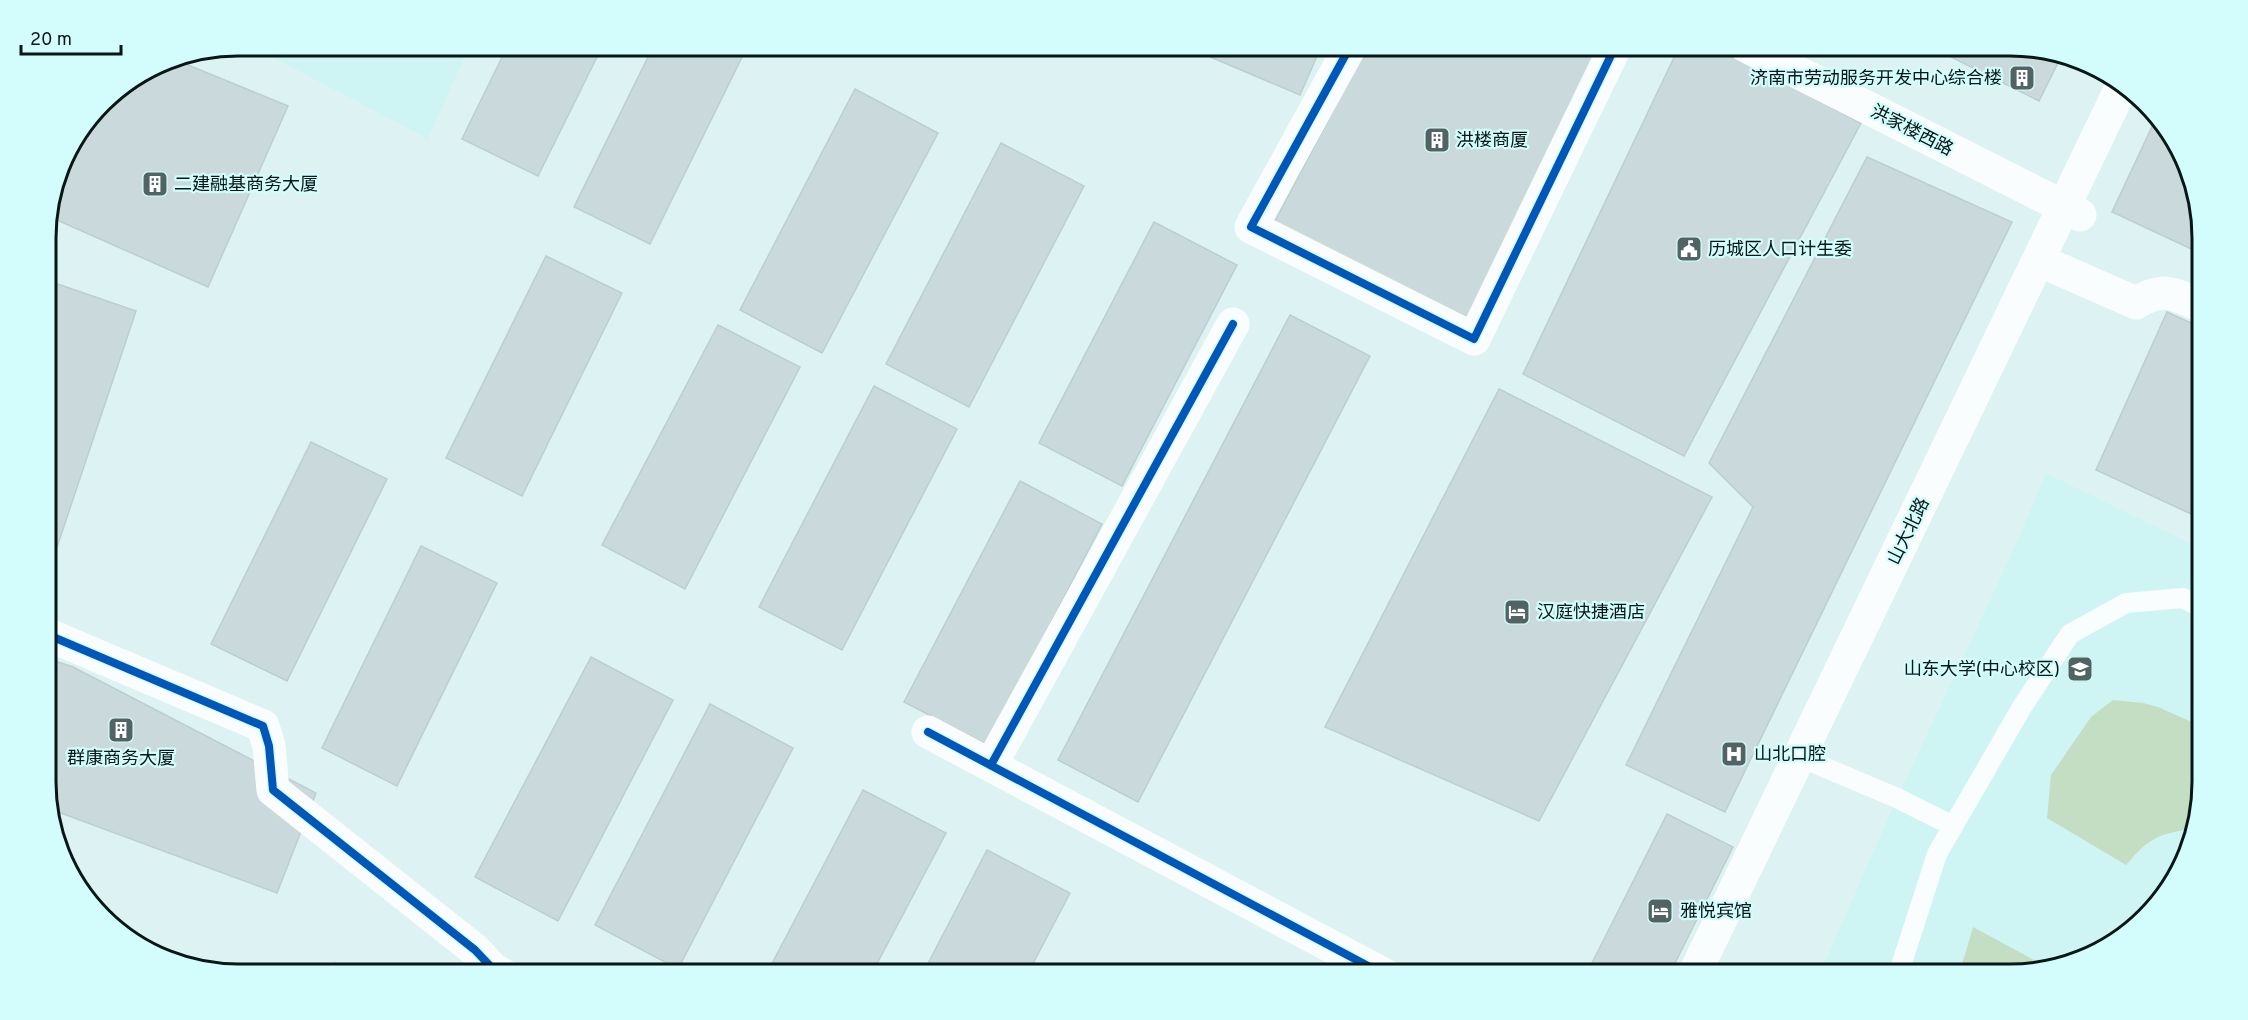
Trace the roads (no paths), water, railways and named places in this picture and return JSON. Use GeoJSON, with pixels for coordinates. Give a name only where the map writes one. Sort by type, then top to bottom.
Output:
{"type":"FeatureCollection","features":[{"type":"Feature","properties":{"kind":"street"},"geometry":{"type":"LineString","coordinates":[[1345,55],[1251,227],[1474,339],[1611,55]]}},
{"type":"Feature","properties":{"kind":"street","name":"洪家楼西路"},"geometry":{"type":"LineString","coordinates":[[1764,55],[2072,212]]}},
{"type":"Feature","properties":{"kind":"street","name":"山大北路"},"geometry":{"type":"LineString","coordinates":[[1700,964],[1807,760],[2054,267],[2072,212],[2119,92]]}},
{"type":"Feature","properties":{"kind":"street","name":"山大北路"},"geometry":{"type":"LineString","coordinates":[[1718,964],[1807,760],[2072,212],[2133,103]]}},
{"type":"Feature","properties":{"kind":"street"},"geometry":{"type":"LineString","coordinates":[[2054,267],[2136,303],[2151,294],[2172,293],[2192,302]]}},
{"type":"Feature","properties":{"kind":"street"},"geometry":{"type":"LineString","coordinates":[[991,765],[1233,324]]}},
{"type":"Feature","properties":{"kind":"street"},"geometry":{"type":"LineString","coordinates":[[55,638],[262,726],[268,746],[273,789],[475,950],[488,964]]}},
{"type":"Feature","properties":{"kind":"street"},"geometry":{"type":"LineString","coordinates":[[928,732],[1364,964]]}},
{"type":"Feature","properties":{"kind":"lane"},"geometry":{"type":"LineString","coordinates":[[1902,964],[1937,854],[2022,707],[2070,634],[2127,603],[2183,598],[2192,603]]}},
{"type":"Feature","properties":{"kind":"lane"},"geometry":{"type":"LineString","coordinates":[[1807,760],[1897,798],[1953,826]]}},
{"type":"Feature","properties":{"kind":"place","name":"济南市劳动服务开发中心综合楼"},"geometry":{"type":"Point","coordinates":[2022,78]}},
{"type":"Feature","properties":{"kind":"place","name":"洪楼商厦"},"geometry":{"type":"Point","coordinates":[1437,140]}},
{"type":"Feature","properties":{"kind":"place","name":"二建·融基商务大厦"},"geometry":{"type":"Point","coordinates":[155,184]}},
{"type":"Feature","properties":{"kind":"place","name":"历城区人口计生委"},"geometry":{"type":"Point","coordinates":[1689,249]}},
{"type":"Feature","properties":{"kind":"place","name":"汉庭快捷酒店"},"geometry":{"type":"Point","coordinates":[1517,612]}},
{"type":"Feature","properties":{"kind":"place","name":"山东大学(中心校区)"},"geometry":{"type":"Point","coordinates":[2080,669]}},
{"type":"Feature","properties":{"kind":"place","name":"群康商务大厦"},"geometry":{"type":"Point","coordinates":[121,730]}},
{"type":"Feature","properties":{"kind":"place","name":"山北口腔"},"geometry":{"type":"Point","coordinates":[1734,754]}},
{"type":"Feature","properties":{"kind":"place","name":"雅悦宾馆"},"geometry":{"type":"Point","coordinates":[1660,911]}}]}
